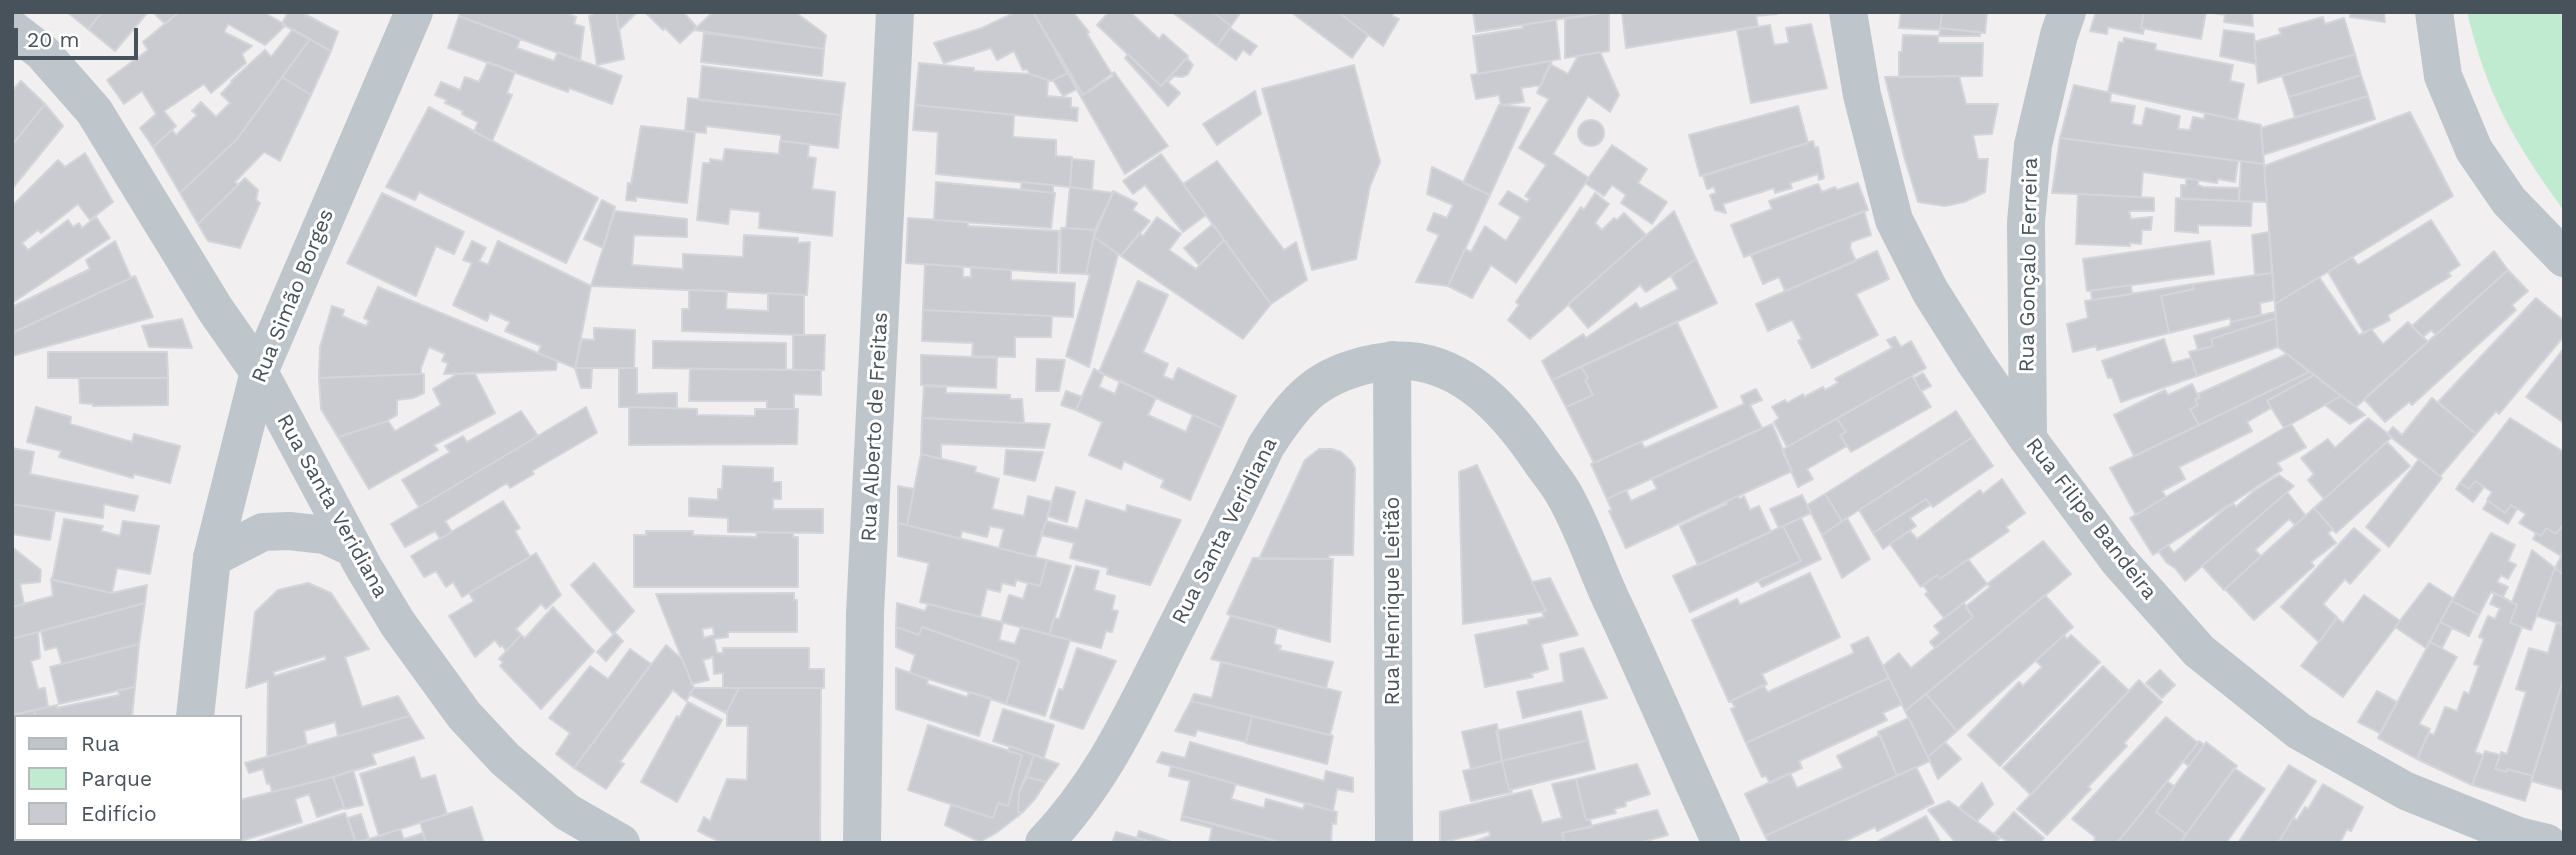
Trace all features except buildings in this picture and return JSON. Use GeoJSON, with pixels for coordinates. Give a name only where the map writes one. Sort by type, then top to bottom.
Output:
{"type":"FeatureCollection","features":[{"type":"Feature","properties":{"kind":"street","name":"Rua Simão Borges"},"geometry":{"type":"LineString","coordinates":[[195,715],[212,558],[259,372],[414,12]]}},
{"type":"Feature","properties":{"kind":"street","name":"Rua Alberto de Freitas"},"geometry":{"type":"LineString","coordinates":[[862,843],[865,614],[895,12]]}},
{"type":"Feature","properties":{"kind":"street","name":"Rua Filipe Bandeira"},"geometry":{"type":"LineString","coordinates":[[1848,12],[1862,96],[1894,220],[1930,291],[2028,439],[2118,560],[2199,651],[2299,731],[2406,791],[2518,836],[2547,843]]}},
{"type":"Feature","properties":{"kind":"street","name":"Rua Gonçalo Ferreira"},"geometry":{"type":"LineString","coordinates":[[2028,439],[2026,222],[2033,145],[2067,12]]}},
{"type":"Feature","properties":{"kind":"street"},"geometry":{"type":"LineString","coordinates":[[2434,12],[2443,76],[2474,150],[2509,201],[2564,258]]}},
{"type":"Feature","properties":{"kind":"street","name":"Rua Santa Veridiana"},"geometry":{"type":"LineString","coordinates":[[12,29],[42,52],[94,111],[215,309],[259,372],[351,547],[398,624],[464,715],[505,760],[567,811],[621,843]]}},
{"type":"Feature","properties":{"kind":"street","name":"Rua Santa Veridiana"},"geometry":{"type":"LineString","coordinates":[[1044,843],[1071,815],[1132,720],[1266,446],[1284,418],[1311,388],[1320,383],[1349,368],[1392,360],[1427,363],[1465,380],[1495,402],[1520,430],[1566,498],[1721,843]]}},
{"type":"Feature","properties":{"kind":"street","name":"Rua Henrique Leitão"},"geometry":{"type":"LineString","coordinates":[[1392,360],[1394,843]]}},
{"type":"Feature","properties":{"kind":"street"},"geometry":{"type":"LineString","coordinates":[[212,558],[263,532],[289,531],[325,535],[351,547]]}},
{"type":"Feature","properties":{"kind":"green space"},"geometry":{"type":"Polygon","coordinates":[[[2467,12],[2560,12],[2564,17],[2564,211],[2504,117],[2484,69],[2467,12]]]}}]}
